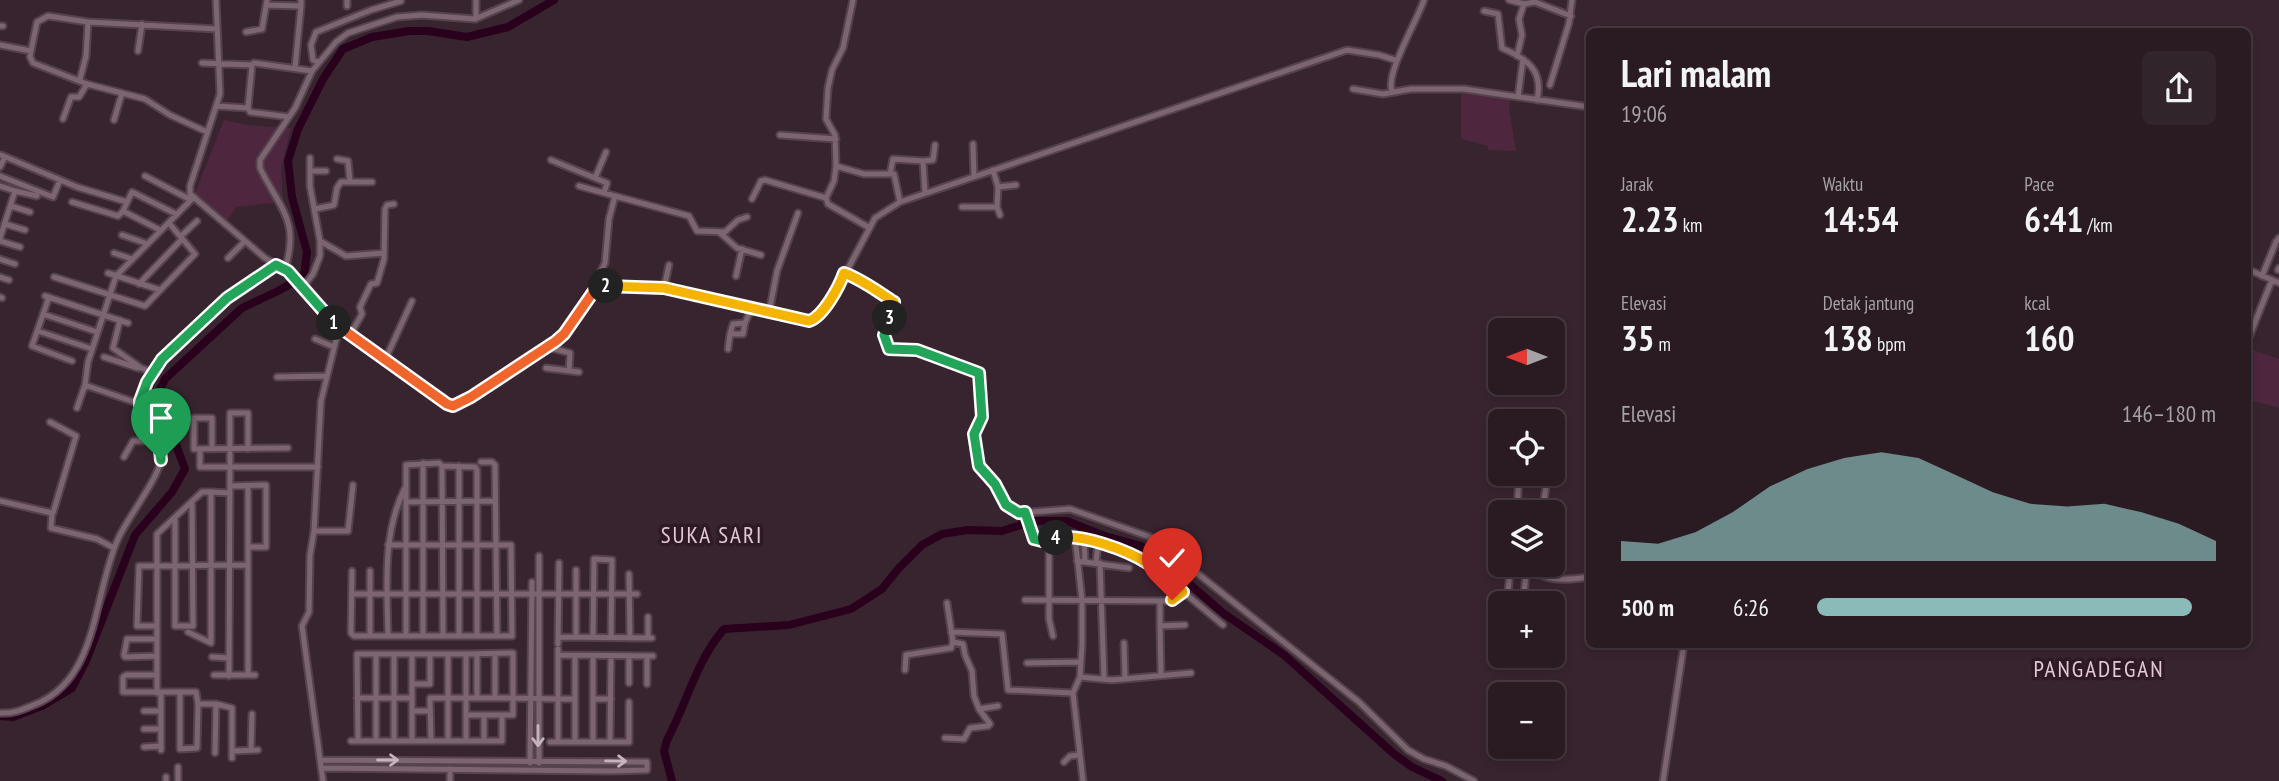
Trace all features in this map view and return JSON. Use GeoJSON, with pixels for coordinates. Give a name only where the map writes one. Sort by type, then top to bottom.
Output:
{"type":"FeatureCollection","features":[{"type":"Feature","properties":{"kind":"street"},"geometry":{"type":"LineString","coordinates":[[193,198],[189,192],[190,186],[220,87],[216,0]]}},
{"type":"Feature","properties":{"kind":"street"},"geometry":{"type":"LineString","coordinates":[[476,0],[476,19]]}},
{"type":"Feature","properties":{"kind":"street"},"geometry":{"type":"LineString","coordinates":[[286,270],[290,226],[259,163],[289,117],[313,71],[336,42],[348,33],[392,17],[422,15],[476,19],[519,0]]}},
{"type":"Feature","properties":{"kind":"street"},"geometry":{"type":"LineString","coordinates":[[853,0],[843,48],[832,70],[828,88],[826,119],[836,139],[836,166],[834,181],[826,198],[828,204],[868,227]]}},
{"type":"Feature","properties":{"kind":"street"},"geometry":{"type":"LineString","coordinates":[[1392,91],[1390,85],[1395,60],[1408,38],[1424,0]]}},
{"type":"Feature","properties":{"kind":"street"},"geometry":{"type":"LineString","coordinates":[[1509,0],[1524,4],[1537,3],[1571,16]]}},
{"type":"Feature","properties":{"kind":"street"},"geometry":{"type":"LineString","coordinates":[[1552,81],[1571,16],[1572,0]]}},
{"type":"Feature","properties":{"kind":"street"},"geometry":{"type":"LineString","coordinates":[[319,62],[313,60],[310,52],[316,32],[401,1],[401,17]]}},
{"type":"Feature","properties":{"kind":"street"},"geometry":{"type":"LineString","coordinates":[[246,32],[262,30],[267,3],[302,3],[295,68]]}},
{"type":"Feature","properties":{"kind":"street"},"geometry":{"type":"LineString","coordinates":[[1518,97],[1522,35],[1519,19],[1524,4]]}},
{"type":"Feature","properties":{"kind":"street"},"geometry":{"type":"LineString","coordinates":[[1484,11],[1499,14],[1502,48],[1520,57],[1537,76],[1537,100]]}},
{"type":"Feature","properties":{"kind":"street"},"geometry":{"type":"LineString","coordinates":[[207,132],[170,116],[145,99],[87,83],[33,63],[30,59],[40,19],[57,17],[88,22],[217,29]]}},
{"type":"Feature","properties":{"kind":"street"},"geometry":{"type":"LineString","coordinates":[[80,79],[86,56],[88,22]]}},
{"type":"Feature","properties":{"kind":"street"},"geometry":{"type":"LineString","coordinates":[[138,51],[142,24]]}},
{"type":"Feature","properties":{"kind":"street"},"geometry":{"type":"LineString","coordinates":[[0,46],[31,51]]}},
{"type":"Feature","properties":{"kind":"street"},"geometry":{"type":"LineString","coordinates":[[596,288],[624,285],[664,288],[769,313],[806,320],[815,319],[836,291],[868,227],[882,211],[900,202],[1347,50],[1395,60]]}},
{"type":"Feature","properties":{"kind":"street"},"geometry":{"type":"LineString","coordinates":[[202,63],[252,65],[254,62],[313,71]]}},
{"type":"Feature","properties":{"kind":"street"},"geometry":{"type":"LineString","coordinates":[[252,65],[248,108],[250,113],[289,117]]}},
{"type":"Feature","properties":{"kind":"street"},"geometry":{"type":"LineString","coordinates":[[63,120],[71,97],[78,97],[87,83]]}},
{"type":"Feature","properties":{"kind":"street"},"geometry":{"type":"LineString","coordinates":[[1353,89],[1383,94],[1392,91],[1464,89],[1586,107]]}},
{"type":"Feature","properties":{"kind":"street"},"geometry":{"type":"LineString","coordinates":[[114,120],[122,93]]}},
{"type":"Feature","properties":{"kind":"street"},"geometry":{"type":"LineString","coordinates":[[216,106],[248,108]]}},
{"type":"Feature","properties":{"kind":"street"},"geometry":{"type":"LineString","coordinates":[[780,135],[836,139]]}},
{"type":"Feature","properties":{"kind":"street"},"geometry":{"type":"LineString","coordinates":[[973,144],[974,177]]}},
{"type":"Feature","properties":{"kind":"street"},"geometry":{"type":"LineString","coordinates":[[890,174],[890,161],[893,159],[933,160],[935,145]]}},
{"type":"Feature","properties":{"kind":"street"},"geometry":{"type":"LineString","coordinates":[[595,178],[606,152]]}},
{"type":"Feature","properties":{"kind":"street"},"geometry":{"type":"LineString","coordinates":[[0,167],[3,156],[77,187],[127,202]]}},
{"type":"Feature","properties":{"kind":"street"},"geometry":{"type":"LineString","coordinates":[[301,286],[312,278],[319,262],[320,242],[310,158]]}},
{"type":"Feature","properties":{"kind":"street"},"geometry":{"type":"LineString","coordinates":[[337,159],[348,161],[350,183]]}},
{"type":"Feature","properties":{"kind":"street"},"geometry":{"type":"LineString","coordinates":[[551,160],[607,183],[604,193]]}},
{"type":"Feature","properties":{"kind":"street"},"geometry":{"type":"LineString","coordinates":[[923,161],[925,193]]}},
{"type":"Feature","properties":{"kind":"street"},"geometry":{"type":"LineString","coordinates":[[836,166],[864,174],[895,176],[900,202]]}},
{"type":"Feature","properties":{"kind":"street"},"geometry":{"type":"LineString","coordinates":[[993,170],[998,187],[997,207],[1000,215]]}},
{"type":"Feature","properties":{"kind":"street"},"geometry":{"type":"LineString","coordinates":[[310,171],[326,171]]}},
{"type":"Feature","properties":{"kind":"street"},"geometry":{"type":"LineString","coordinates":[[0,176],[52,197],[60,180]]}},
{"type":"Feature","properties":{"kind":"street"},"geometry":{"type":"LineString","coordinates":[[145,176],[193,198],[245,242],[286,270],[339,328],[450,406],[471,397],[564,334],[596,288],[605,263],[609,219],[615,196]]}},
{"type":"Feature","properties":{"kind":"street"},"geometry":{"type":"LineString","coordinates":[[752,199],[763,180],[826,198]]}},
{"type":"Feature","properties":{"kind":"street"},"geometry":{"type":"LineString","coordinates":[[315,209],[334,205],[338,184],[372,182]]}},
{"type":"Feature","properties":{"kind":"street"},"geometry":{"type":"LineString","coordinates":[[998,187],[1016,185]]}},
{"type":"Feature","properties":{"kind":"street"},"geometry":{"type":"LineString","coordinates":[[0,186],[37,196]]}},
{"type":"Feature","properties":{"kind":"street"},"geometry":{"type":"LineString","coordinates":[[579,186],[688,216],[696,230],[727,230],[738,220],[747,217]]}},
{"type":"Feature","properties":{"kind":"street"},"geometry":{"type":"LineString","coordinates":[[77,187],[72,203],[116,216],[120,216],[124,211],[132,192],[176,214]]}},
{"type":"Feature","properties":{"kind":"street"},"geometry":{"type":"LineString","coordinates":[[15,191],[0,239],[20,247]]}},
{"type":"Feature","properties":{"kind":"street"},"geometry":{"type":"LineString","coordinates":[[77,408],[85,385],[86,369],[116,276],[193,198]]}},
{"type":"Feature","properties":{"kind":"street"},"geometry":{"type":"LineString","coordinates":[[350,335],[362,314],[360,308],[371,284],[377,283],[383,263],[385,209],[387,205],[394,204]]}},
{"type":"Feature","properties":{"kind":"street"},"geometry":{"type":"LineString","coordinates":[[11,206],[30,212]]}},
{"type":"Feature","properties":{"kind":"street"},"geometry":{"type":"LineString","coordinates":[[962,207],[997,207]]}},
{"type":"Feature","properties":{"kind":"street"},"geometry":{"type":"LineString","coordinates":[[124,211],[160,230]]}},
{"type":"Feature","properties":{"kind":"street"},"geometry":{"type":"LineString","coordinates":[[769,313],[774,282],[798,213]]}},
{"type":"Feature","properties":{"kind":"street"},"geometry":{"type":"LineString","coordinates":[[139,284],[197,221]]}},
{"type":"Feature","properties":{"kind":"street"},"geometry":{"type":"LineString","coordinates":[[5,223],[25,230]]}},
{"type":"Feature","properties":{"kind":"street"},"geometry":{"type":"LineString","coordinates":[[54,277],[143,307],[195,254],[169,223]]}},
{"type":"Feature","properties":{"kind":"street"},"geometry":{"type":"LineString","coordinates":[[719,232],[732,245],[761,255]]}},
{"type":"Feature","properties":{"kind":"street"},"geometry":{"type":"LineString","coordinates":[[122,235],[148,244]]}},
{"type":"Feature","properties":{"kind":"street"},"geometry":{"type":"LineString","coordinates":[[2262,276],[2279,239]]}},
{"type":"Feature","properties":{"kind":"street"},"geometry":{"type":"LineString","coordinates":[[228,258],[245,242]]}},
{"type":"Feature","properties":{"kind":"street"},"geometry":{"type":"LineString","coordinates":[[320,242],[346,256],[384,253]]}},
{"type":"Feature","properties":{"kind":"street"},"geometry":{"type":"LineString","coordinates":[[736,276],[742,249]]}},
{"type":"Feature","properties":{"kind":"street"},"geometry":{"type":"LineString","coordinates":[[114,253],[132,259]]}},
{"type":"Feature","properties":{"kind":"street"},"geometry":{"type":"LineString","coordinates":[[0,259],[15,264]]}},
{"type":"Feature","properties":{"kind":"street"},"geometry":{"type":"LineString","coordinates":[[0,713],[20,711],[44,701],[73,677],[94,622],[108,561],[162,455],[159,441],[140,404],[152,372],[162,359],[227,298],[276,265]]}},
{"type":"Feature","properties":{"kind":"street"},"geometry":{"type":"LineString","coordinates":[[664,288],[669,265]]}},
{"type":"Feature","properties":{"kind":"street"},"geometry":{"type":"LineString","coordinates":[[2251,271],[2279,283]]}},
{"type":"Feature","properties":{"kind":"street"},"geometry":{"type":"LineString","coordinates":[[844,273],[861,279],[866,286],[894,302],[884,335],[887,348],[917,350],[979,373],[982,417],[974,434],[979,466],[995,484],[1006,505],[1026,515],[1070,509],[1153,538],[1359,702],[1408,750],[1474,781]]}},
{"type":"Feature","properties":{"kind":"street"},"geometry":{"type":"LineString","coordinates":[[108,274],[160,290]]}},
{"type":"Feature","properties":{"kind":"street"},"geometry":{"type":"LineString","coordinates":[[0,277],[9,280]]}},
{"type":"Feature","properties":{"kind":"street"},"geometry":{"type":"LineString","coordinates":[[2251,332],[2272,280]]}},
{"type":"Feature","properties":{"kind":"street"},"geometry":{"type":"LineString","coordinates":[[72,361],[33,348],[47,296],[128,323]]}},
{"type":"Feature","properties":{"kind":"street"},"geometry":{"type":"LineString","coordinates":[[385,360],[412,302]]}},
{"type":"Feature","properties":{"kind":"street"},"geometry":{"type":"LineString","coordinates":[[730,334],[743,334],[751,309]]}},
{"type":"Feature","properties":{"kind":"street"},"geometry":{"type":"LineString","coordinates":[[43,314],[97,332]]}},
{"type":"Feature","properties":{"kind":"street"},"geometry":{"type":"LineString","coordinates":[[120,320],[113,347],[106,357],[152,372]]}},
{"type":"Feature","properties":{"kind":"street"},"geometry":{"type":"LineString","coordinates":[[729,349],[732,324],[745,323]]}},
{"type":"Feature","properties":{"kind":"street"},"geometry":{"type":"LineString","coordinates":[[323,781],[302,626],[309,612],[310,555],[314,531],[321,401],[339,328]]}},
{"type":"Feature","properties":{"kind":"street"},"geometry":{"type":"LineString","coordinates":[[38,331],[92,349]]}},
{"type":"Feature","properties":{"kind":"street"},"geometry":{"type":"LineString","coordinates":[[315,339],[334,347]]}},
{"type":"Feature","properties":{"kind":"street"},"geometry":{"type":"LineString","coordinates":[[113,347],[141,369]]}},
{"type":"Feature","properties":{"kind":"street"},"geometry":{"type":"LineString","coordinates":[[547,347],[570,353],[569,371]]}},
{"type":"Feature","properties":{"kind":"street"},"geometry":{"type":"LineString","coordinates":[[545,368],[579,372]]}},
{"type":"Feature","properties":{"kind":"street"},"geometry":{"type":"LineString","coordinates":[[277,377],[327,376]]}},
{"type":"Feature","properties":{"kind":"street"},"geometry":{"type":"LineString","coordinates":[[85,385],[140,404]]}},
{"type":"Feature","properties":{"kind":"street"},"geometry":{"type":"LineString","coordinates":[[229,676],[230,413],[248,413],[248,449]]}},
{"type":"Feature","properties":{"kind":"street"},"geometry":{"type":"LineString","coordinates":[[212,449],[212,418],[194,418],[194,449],[212,449],[230,449],[248,449],[288,448]]}},
{"type":"Feature","properties":{"kind":"street"},"geometry":{"type":"LineString","coordinates":[[50,422],[76,436],[51,528],[97,539],[114,548]]}},
{"type":"Feature","properties":{"kind":"street"},"geometry":{"type":"LineString","coordinates":[[124,457],[133,441],[159,441]]}},
{"type":"Feature","properties":{"kind":"street"},"geometry":{"type":"LineString","coordinates":[[200,449],[200,467],[318,467]]}},
{"type":"Feature","properties":{"kind":"street"},"geometry":{"type":"LineString","coordinates":[[481,461],[495,465],[497,636]]}},
{"type":"Feature","properties":{"kind":"street"},"geometry":{"type":"LineString","coordinates":[[423,463],[423,636]]}},
{"type":"Feature","properties":{"kind":"street"},"geometry":{"type":"LineString","coordinates":[[406,636],[406,465],[423,463],[477,468],[477,636]]}},
{"type":"Feature","properties":{"kind":"street"},"geometry":{"type":"LineString","coordinates":[[442,466],[443,636]]}},
{"type":"Feature","properties":{"kind":"street"},"geometry":{"type":"LineString","coordinates":[[459,466],[459,636]]}},
{"type":"Feature","properties":{"kind":"street"},"geometry":{"type":"LineString","coordinates":[[144,747],[161,748],[156,626],[157,534],[202,492],[267,485],[267,547],[248,547]]}},
{"type":"Feature","properties":{"kind":"street"},"geometry":{"type":"LineString","coordinates":[[314,531],[348,531],[353,485]]}},
{"type":"Feature","properties":{"kind":"street"},"geometry":{"type":"LineString","coordinates":[[214,675],[252,675],[248,486]]}},
{"type":"Feature","properties":{"kind":"street"},"geometry":{"type":"LineString","coordinates":[[388,636],[388,545],[406,487]]}},
{"type":"Feature","properties":{"kind":"street"},"geometry":{"type":"LineString","coordinates":[[188,632],[211,643],[211,492]]}},
{"type":"Feature","properties":{"kind":"street"},"geometry":{"type":"LineString","coordinates":[[0,501],[53,513]]}},
{"type":"Feature","properties":{"kind":"street"},"geometry":{"type":"LineString","coordinates":[[175,517],[175,626],[194,625],[192,501]]}},
{"type":"Feature","properties":{"kind":"street"},"geometry":{"type":"LineString","coordinates":[[406,502],[495,501]]}},
{"type":"Feature","properties":{"kind":"street"},"geometry":{"type":"LineString","coordinates":[[1026,515],[1035,540],[1075,537],[1145,562],[1223,625]]}},
{"type":"Feature","properties":{"kind":"street"},"geometry":{"type":"LineString","coordinates":[[1075,537],[1082,600],[1080,677],[1073,694],[1083,781]]}},
{"type":"Feature","properties":{"kind":"street"},"geometry":{"type":"LineString","coordinates":[[1084,539],[1085,561]]}},
{"type":"Feature","properties":{"kind":"street"},"geometry":{"type":"LineString","coordinates":[[1049,540],[1049,619],[1053,636]]}},
{"type":"Feature","properties":{"kind":"street"},"geometry":{"type":"LineString","coordinates":[[1098,544],[1104,678]]}},
{"type":"Feature","properties":{"kind":"street"},"geometry":{"type":"LineString","coordinates":[[352,571],[352,635],[513,634],[512,545],[388,545]]}},
{"type":"Feature","properties":{"kind":"street"},"geometry":{"type":"LineString","coordinates":[[530,769],[539,556]]}},
{"type":"Feature","properties":{"kind":"street"},"geometry":{"type":"LineString","coordinates":[[593,637],[594,559],[612,559],[611,638]]}},
{"type":"Feature","properties":{"kind":"street"},"geometry":{"type":"LineString","coordinates":[[1077,561],[1129,568]]}},
{"type":"Feature","properties":{"kind":"street"},"geometry":{"type":"LineString","coordinates":[[558,741],[559,563]]}},
{"type":"Feature","properties":{"kind":"street"},"geometry":{"type":"LineString","coordinates":[[156,626],[137,625],[138,567],[248,565]]}},
{"type":"Feature","properties":{"kind":"street"},"geometry":{"type":"LineString","coordinates":[[576,570],[576,638]]}},
{"type":"Feature","properties":{"kind":"street"},"geometry":{"type":"LineString","coordinates":[[370,571],[370,636]]}},
{"type":"Feature","properties":{"kind":"street"},"geometry":{"type":"LineString","coordinates":[[629,575],[633,594],[629,638]]}},
{"type":"Feature","properties":{"kind":"street"},"geometry":{"type":"LineString","coordinates":[[1556,577],[1586,577]]}},
{"type":"Feature","properties":{"kind":"street"},"geometry":{"type":"LineString","coordinates":[[532,582],[536,594],[539,769]]}},
{"type":"Feature","properties":{"kind":"street"},"geometry":{"type":"LineString","coordinates":[[1025,600],[1160,601],[1175,599],[1183,592]]}},
{"type":"Feature","properties":{"kind":"street"},"geometry":{"type":"LineString","coordinates":[[352,594],[633,594]]}},
{"type":"Feature","properties":{"kind":"street"},"geometry":{"type":"LineString","coordinates":[[1160,601],[1161,674]]}},
{"type":"Feature","properties":{"kind":"street"},"geometry":{"type":"LineString","coordinates":[[905,670],[906,655],[951,648],[953,642],[947,603]]}},
{"type":"Feature","properties":{"kind":"street"},"geometry":{"type":"LineString","coordinates":[[558,646],[576,638],[650,638],[648,617]]}},
{"type":"Feature","properties":{"kind":"street"},"geometry":{"type":"LineString","coordinates":[[1160,626],[1185,625]]}},
{"type":"Feature","properties":{"kind":"street"},"geometry":{"type":"LineString","coordinates":[[951,632],[1003,634],[1008,690],[1073,694]]}},
{"type":"Feature","properties":{"kind":"street"},"geometry":{"type":"LineString","coordinates":[[157,639],[127,639],[124,655],[157,656]]}},
{"type":"Feature","properties":{"kind":"street"},"geometry":{"type":"LineString","coordinates":[[945,738],[964,739],[970,728],[989,726],[989,720],[979,709],[973,692],[972,671],[963,644],[953,642]]}},
{"type":"Feature","properties":{"kind":"street"},"geometry":{"type":"LineString","coordinates":[[1124,643],[1125,679]]}},
{"type":"Feature","properties":{"kind":"street"},"geometry":{"type":"LineString","coordinates":[[558,646],[575,656],[650,656],[646,684]]}},
{"type":"Feature","properties":{"kind":"street"},"geometry":{"type":"LineString","coordinates":[[1662,781],[1683,648]]}},
{"type":"Feature","properties":{"kind":"street"},"geometry":{"type":"LineString","coordinates":[[466,715],[484,715],[502,715],[513,715],[513,653],[357,654],[358,698],[354,741],[502,741],[502,715]]}},
{"type":"Feature","properties":{"kind":"street"},"geometry":{"type":"LineString","coordinates":[[376,654],[376,741]]}},
{"type":"Feature","properties":{"kind":"street"},"geometry":{"type":"LineString","coordinates":[[394,654],[394,741]]}},
{"type":"Feature","properties":{"kind":"street"},"geometry":{"type":"LineString","coordinates":[[412,654],[412,741]]}},
{"type":"Feature","properties":{"kind":"street"},"geometry":{"type":"LineString","coordinates":[[430,654],[430,741]]}},
{"type":"Feature","properties":{"kind":"street"},"geometry":{"type":"LineString","coordinates":[[448,654],[448,741]]}},
{"type":"Feature","properties":{"kind":"street"},"geometry":{"type":"LineString","coordinates":[[466,654],[466,741]]}},
{"type":"Feature","properties":{"kind":"street"},"geometry":{"type":"LineString","coordinates":[[477,654],[477,698]]}},
{"type":"Feature","properties":{"kind":"street"},"geometry":{"type":"LineString","coordinates":[[495,654],[495,698]]}},
{"type":"Feature","properties":{"kind":"street"},"geometry":{"type":"LineString","coordinates":[[575,656],[575,741]]}},
{"type":"Feature","properties":{"kind":"street"},"geometry":{"type":"LineString","coordinates":[[593,656],[593,742]]}},
{"type":"Feature","properties":{"kind":"street"},"geometry":{"type":"LineString","coordinates":[[610,742],[611,656]]}},
{"type":"Feature","properties":{"kind":"street"},"geometry":{"type":"LineString","coordinates":[[629,656],[629,683]]}},
{"type":"Feature","properties":{"kind":"street"},"geometry":{"type":"LineString","coordinates":[[212,657],[229,657]]}},
{"type":"Feature","properties":{"kind":"street"},"geometry":{"type":"LineString","coordinates":[[1027,663],[1081,662]]}},
{"type":"Feature","properties":{"kind":"street"},"geometry":{"type":"LineString","coordinates":[[1080,677],[1125,679],[1191,673]]}},
{"type":"Feature","properties":{"kind":"street"},"geometry":{"type":"LineString","coordinates":[[157,675],[126,675],[123,677],[123,692],[159,693],[180,692],[196,692],[197,748],[180,749],[180,692]]}},
{"type":"Feature","properties":{"kind":"street"},"geometry":{"type":"LineString","coordinates":[[412,684],[430,684]]}},
{"type":"Feature","properties":{"kind":"street"},"geometry":{"type":"LineString","coordinates":[[575,686],[593,686]]}},
{"type":"Feature","properties":{"kind":"street"},"geometry":{"type":"LineString","coordinates":[[358,698],[412,698]]}},
{"type":"Feature","properties":{"kind":"street"},"geometry":{"type":"LineString","coordinates":[[430,698],[575,699]]}},
{"type":"Feature","properties":{"kind":"street"},"geometry":{"type":"LineString","coordinates":[[593,699],[611,699]]}},
{"type":"Feature","properties":{"kind":"street"},"geometry":{"type":"LineString","coordinates":[[550,742],[629,742],[629,702]]}},
{"type":"Feature","properties":{"kind":"street"},"geometry":{"type":"LineString","coordinates":[[198,704],[216,704],[233,709],[232,754],[254,750],[253,714]]}},
{"type":"Feature","properties":{"kind":"street"},"geometry":{"type":"LineString","coordinates":[[215,753],[216,704]]}},
{"type":"Feature","properties":{"kind":"street"},"geometry":{"type":"LineString","coordinates":[[979,709],[998,706]]}},
{"type":"Feature","properties":{"kind":"street"},"geometry":{"type":"LineString","coordinates":[[144,710],[161,710]]}},
{"type":"Feature","properties":{"kind":"street"},"geometry":{"type":"LineString","coordinates":[[412,711],[430,711]]}},
{"type":"Feature","properties":{"kind":"street"},"geometry":{"type":"LineString","coordinates":[[575,711],[593,712]]}},
{"type":"Feature","properties":{"kind":"street"},"geometry":{"type":"LineString","coordinates":[[484,715],[484,741]]}},
{"type":"Feature","properties":{"kind":"street"},"geometry":{"type":"LineString","coordinates":[[144,729],[161,729]]}},
{"type":"Feature","properties":{"kind":"street"},"geometry":{"type":"LineString","coordinates":[[1064,762],[1070,755],[1080,755]]}},
{"type":"Feature","properties":{"kind":"street"},"geometry":{"type":"LineString","coordinates":[[320,760],[647,762],[647,770],[611,771],[321,768]]}},
{"type":"Feature","properties":{"kind":"street"},"geometry":{"type":"LineString","coordinates":[[446,760],[450,781]]}},
{"type":"Feature","properties":{"kind":"street"},"geometry":{"type":"LineString","coordinates":[[178,767],[178,781]]}},
{"type":"Feature","properties":{"kind":"street"},"geometry":{"type":"LineString","coordinates":[[611,771],[611,781]]}},
{"type":"Feature","properties":{"kind":"shaded area"},"geometry":{"type":"Polygon","coordinates":[[[1461,94],[1510,98],[1516,151],[1488,150],[1488,146],[1461,139],[1461,94]]]}},
{"type":"Feature","properties":{"kind":"shaded area"},"geometry":{"type":"Polygon","coordinates":[[[224,120],[248,125],[291,128],[281,169],[283,202],[236,207],[227,221],[193,198],[224,120]]]}},
{"type":"Feature","properties":{"kind":"shaded area"},"geometry":{"type":"Polygon","coordinates":[[[2251,349],[2279,359],[2279,408],[2251,400],[2251,349]]]}},
{"type":"Feature","properties":{"kind":"waterway"},"geometry":{"type":"LineString","coordinates":[[0,716],[13,717],[42,706],[72,688],[86,661],[135,535],[172,492],[185,469],[159,409],[158,394],[165,379],[242,308],[304,276],[307,252],[292,197],[288,161],[298,129],[323,79],[343,49],[372,37],[409,31],[467,37],[508,27],[554,0]]}},
{"type":"Feature","properties":{"kind":"waterway"},"geometry":{"type":"LineString","coordinates":[[672,781],[664,751],[667,740],[699,668],[724,629],[789,625],[851,609],[882,589],[922,545],[942,534],[968,530],[1002,531],[1033,521],[1067,521],[1141,546],[1169,566],[1223,613],[1284,655],[1394,754],[1412,767],[1442,781]]}},
{"type":"Feature","properties":{"kind":"district","name":"SUKA SARI"},"geometry":{"type":"Point","coordinates":[712,534]}},
{"type":"Feature","properties":{"kind":"district","name":"PANGADEGAN"},"geometry":{"type":"Point","coordinates":[2099,668]}},
{"type":"Feature","properties":{"kind":"route"},"geometry":{"type":"LineString","coordinates":[[161,460],[159,441],[140,404],[152,372],[162,359],[227,298],[276,265],[288,271],[339,328],[450,406],[471,397],[556,341],[564,334],[596,288],[601,286],[664,288],[809,321],[817,317],[836,291],[844,273],[861,279],[866,286],[894,302],[884,335],[887,348],[898,351],[917,350],[979,373],[982,420],[974,434],[979,466],[995,484],[1006,505],[1019,513],[1025,512],[1034,539],[1042,541],[1075,537],[1131,555],[1151,565],[1183,592],[1172,600]]}}]}
